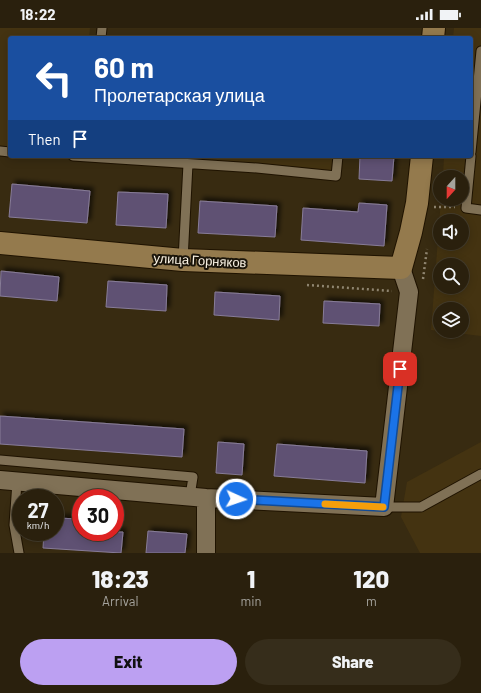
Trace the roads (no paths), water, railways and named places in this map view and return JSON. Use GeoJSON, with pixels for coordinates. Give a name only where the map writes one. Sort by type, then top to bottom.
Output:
{"type":"FeatureCollection","features":[{"type":"Feature","properties":{"kind":"main road"},"geometry":{"type":"LineString","coordinates":[[401,268],[417,203],[422,158]]}},
{"type":"Feature","properties":{"kind":"main road","name":"улица Горняков"},"geometry":{"type":"LineString","coordinates":[[0,243],[183,260],[401,268]]}},
{"type":"Feature","properties":{"kind":"street"},"geometry":{"type":"LineString","coordinates":[[8,481],[198,497],[384,507],[409,292],[401,268]]}},
{"type":"Feature","properties":{"kind":"street"},"geometry":{"type":"LineString","coordinates":[[198,497],[206,553]]}},
{"type":"Feature","properties":{"kind":"lane"},"geometry":{"type":"LineString","coordinates":[[473,132],[481,51]]}},
{"type":"Feature","properties":{"kind":"lane"},"geometry":{"type":"LineString","coordinates":[[102,158],[257,168],[336,176],[338,158]]}},
{"type":"Feature","properties":{"kind":"lane"},"geometry":{"type":"LineString","coordinates":[[471,158],[466,208],[481,210]]}},
{"type":"Feature","properties":{"kind":"lane"},"geometry":{"type":"LineString","coordinates":[[183,260],[188,164]]}},
{"type":"Feature","properties":{"kind":"lane"},"geometry":{"type":"LineString","coordinates":[[0,460],[193,477],[198,497]]}},
{"type":"Feature","properties":{"kind":"lane"},"geometry":{"type":"LineString","coordinates":[[384,507],[421,507],[481,474]]}},
{"type":"Feature","properties":{"kind":"lane"},"geometry":{"type":"LineString","coordinates":[[8,481],[19,553]]}}]}
